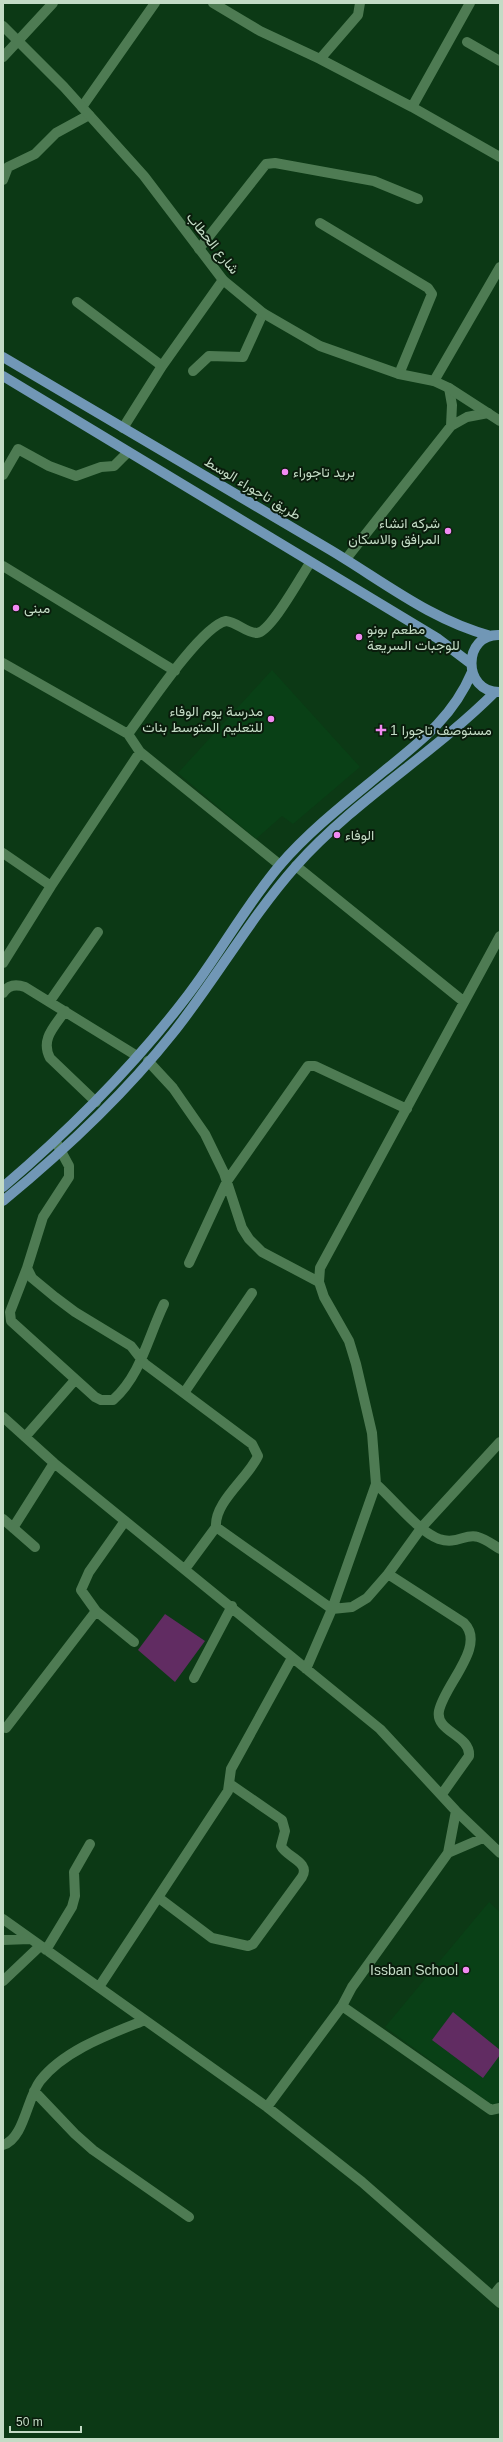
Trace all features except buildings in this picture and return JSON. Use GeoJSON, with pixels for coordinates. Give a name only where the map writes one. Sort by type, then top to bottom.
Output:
{"type":"FeatureCollection","features":[{"type":"Feature","properties":{"kind":"main road","name":"طريق تاجوراء الوسط"},"geometry":{"type":"LineString","coordinates":[[3,357],[346,559],[443,619],[462,628],[497,635]]}},
{"type":"Feature","properties":{"kind":"main road"},"geometry":{"type":"LineString","coordinates":[[3,376],[437,638],[471,667],[480,685],[497,692],[315,846],[279,886],[173,1033],[102,1114],[62,1152],[3,1201]]}},
{"type":"Feature","properties":{"kind":"main road"},"geometry":{"type":"LineString","coordinates":[[3,1187],[56,1142],[96,1102],[137,1056],[189,993],[280,865],[346,803],[442,721],[463,692],[476,646],[497,635]]}},
{"type":"Feature","properties":{"kind":"main road"},"geometry":{"type":"LineString","coordinates":[[396,761],[403,770]]}},
{"type":"Feature","properties":{"kind":"street"},"geometry":{"type":"LineString","coordinates":[[3,57],[53,3]]}},
{"type":"Feature","properties":{"kind":"street"},"geometry":{"type":"LineString","coordinates":[[3,180],[8,167],[35,154],[56,133],[85,111],[155,3]]}},
{"type":"Feature","properties":{"kind":"street"},"geometry":{"type":"LineString","coordinates":[[214,3],[260,31],[320,59],[412,107],[500,157]]}},
{"type":"Feature","properties":{"kind":"street"},"geometry":{"type":"LineString","coordinates":[[320,59],[358,15],[360,3]]}},
{"type":"Feature","properties":{"kind":"street"},"geometry":{"type":"LineString","coordinates":[[412,107],[470,3]]}},
{"type":"Feature","properties":{"kind":"street","name":"شارع الحطاب"},"geometry":{"type":"LineString","coordinates":[[3,26],[85,111],[144,176],[223,280],[263,312],[320,346],[399,374],[434,381],[449,388],[500,421]]}},
{"type":"Feature","properties":{"kind":"street"},"geometry":{"type":"LineString","coordinates":[[467,42],[500,61]]}},
{"type":"Feature","properties":{"kind":"street"},"geometry":{"type":"LineString","coordinates":[[199,249],[266,164],[275,164],[374,181],[418,199]]}},
{"type":"Feature","properties":{"kind":"street"},"geometry":{"type":"LineString","coordinates":[[320,223],[428,288],[432,294],[428,307],[399,374]]}},
{"type":"Feature","properties":{"kind":"street"},"geometry":{"type":"LineString","coordinates":[[434,381],[500,267]]}},
{"type":"Feature","properties":{"kind":"street"},"geometry":{"type":"LineString","coordinates":[[124,428],[162,366],[223,280]]}},
{"type":"Feature","properties":{"kind":"street"},"geometry":{"type":"LineString","coordinates":[[77,302],[162,366]]}},
{"type":"Feature","properties":{"kind":"street"},"geometry":{"type":"LineString","coordinates":[[193,371],[210,356],[243,357],[263,312]]}},
{"type":"Feature","properties":{"kind":"street"},"geometry":{"type":"LineString","coordinates":[[449,388],[452,406],[451,426]]}},
{"type":"Feature","properties":{"kind":"street"},"geometry":{"type":"LineString","coordinates":[[346,559],[451,426],[467,417],[488,413]]}},
{"type":"Feature","properties":{"kind":"street"},"geometry":{"type":"LineString","coordinates":[[3,475],[18,449],[49,466],[76,476],[101,467],[114,466],[128,452]]}},
{"type":"Feature","properties":{"kind":"street"},"geometry":{"type":"LineString","coordinates":[[128,734],[175,671],[216,624],[230,621],[252,632],[265,630],[274,619],[310,562]]}},
{"type":"Feature","properties":{"kind":"street"},"geometry":{"type":"LineString","coordinates":[[3,566],[175,671]]}},
{"type":"Feature","properties":{"kind":"street"},"geometry":{"type":"LineString","coordinates":[[3,663],[128,734],[140,752],[280,865]]}},
{"type":"Feature","properties":{"kind":"street"},"geometry":{"type":"LineString","coordinates":[[3,963],[51,886],[140,752]]}},
{"type":"Feature","properties":{"kind":"street"},"geometry":{"type":"LineString","coordinates":[[3,853],[51,886]]}},
{"type":"Feature","properties":{"kind":"street"},"geometry":{"type":"LineString","coordinates":[[296,866],[463,1001]]}},
{"type":"Feature","properties":{"kind":"street"},"geometry":{"type":"LineString","coordinates":[[50,1001],[98,932]]}},
{"type":"Feature","properties":{"kind":"street"},"geometry":{"type":"LineString","coordinates":[[306,1669],[332,1608],[376,1484],[372,1433],[356,1364],[349,1341],[324,1297],[319,1282],[320,1268],[407,1109],[463,1001],[500,936]]}},
{"type":"Feature","properties":{"kind":"street"},"geometry":{"type":"LineString","coordinates":[[4,989],[14,985],[25,987],[137,1056]]}},
{"type":"Feature","properties":{"kind":"street"},"geometry":{"type":"LineString","coordinates":[[65,1011],[47,1039],[46,1049],[50,1058],[96,1102]]}},
{"type":"Feature","properties":{"kind":"street"},"geometry":{"type":"LineString","coordinates":[[148,1061],[173,1088],[205,1134],[227,1181],[242,1228],[249,1239],[262,1252],[319,1282]]}},
{"type":"Feature","properties":{"kind":"street"},"geometry":{"type":"LineString","coordinates":[[189,1263],[227,1181],[308,1066],[315,1066],[407,1109]]}},
{"type":"Feature","properties":{"kind":"street"},"geometry":{"type":"LineString","coordinates":[[56,1142],[69,1166],[69,1177],[43,1217],[27,1268],[10,1312],[11,1321],[75,1380],[101,1400],[113,1400],[138,1369],[150,1332],[164,1304]]}},
{"type":"Feature","properties":{"kind":"street"},"geometry":{"type":"LineString","coordinates":[[27,1268],[32,1278],[55,1297],[75,1312],[127,1343],[141,1360],[252,1444],[256,1450],[258,1456],[227,1498],[216,1519],[216,1527],[185,1568]]}},
{"type":"Feature","properties":{"kind":"street"},"geometry":{"type":"LineString","coordinates":[[184,1393],[252,1293]]}},
{"type":"Feature","properties":{"kind":"street"},"geometry":{"type":"LineString","coordinates":[[25,1437],[75,1380]]}},
{"type":"Feature","properties":{"kind":"street"},"geometry":{"type":"LineString","coordinates":[[3,1417],[125,1521],[232,1606],[292,1658],[380,1729],[442,1794],[456,1811],[500,1853]]}},
{"type":"Feature","properties":{"kind":"street"},"geometry":{"type":"LineString","coordinates":[[216,1527],[332,1608],[346,1608],[362,1601],[388,1574],[422,1527],[500,1442]]}},
{"type":"Feature","properties":{"kind":"street"},"geometry":{"type":"LineString","coordinates":[[13,1528],[54,1462]]}},
{"type":"Feature","properties":{"kind":"street"},"geometry":{"type":"LineString","coordinates":[[376,1484],[422,1527],[438,1538],[453,1542],[465,1537],[478,1536],[500,1550]]}},
{"type":"Feature","properties":{"kind":"street"},"geometry":{"type":"LineString","coordinates":[[3,1519],[35,1547]]}},
{"type":"Feature","properties":{"kind":"street"},"geometry":{"type":"LineString","coordinates":[[125,1521],[89,1572],[82,1586],[83,1594],[96,1611],[134,1642]]}},
{"type":"Feature","properties":{"kind":"street"},"geometry":{"type":"LineString","coordinates":[[388,1574],[464,1623],[471,1635],[470,1647],[445,1694],[439,1714],[442,1724],[466,1744],[469,1756],[442,1794]]}},
{"type":"Feature","properties":{"kind":"street"},"geometry":{"type":"LineString","coordinates":[[194,1678],[232,1606]]}},
{"type":"Feature","properties":{"kind":"street"},"geometry":{"type":"LineString","coordinates":[[6,1728],[96,1611]]}},
{"type":"Feature","properties":{"kind":"street"},"geometry":{"type":"LineString","coordinates":[[99,1987],[226,1794],[230,1784],[231,1769],[292,1658]]}},
{"type":"Feature","properties":{"kind":"street"},"geometry":{"type":"LineString","coordinates":[[159,1898],[212,1938],[248,1946],[253,1944],[302,1877],[304,1872],[303,1866],[281,1846],[285,1827],[282,1820],[230,1784]]}},
{"type":"Feature","properties":{"kind":"street"},"geometry":{"type":"LineString","coordinates":[[268,2107],[342,2006],[352,1987],[448,1853],[456,1811]]}},
{"type":"Feature","properties":{"kind":"street"},"geometry":{"type":"LineString","coordinates":[[448,1853],[483,1838]]}},
{"type":"Feature","properties":{"kind":"street"},"geometry":{"type":"LineString","coordinates":[[3,1981],[43,1948],[72,1907],[75,1896],[74,1872],[90,1844]]}},
{"type":"Feature","properties":{"kind":"street"},"geometry":{"type":"LineString","coordinates":[[3,1919],[268,2107],[362,2182],[496,2300],[500,2287]]}},
{"type":"Feature","properties":{"kind":"street"},"geometry":{"type":"LineString","coordinates":[[3,1940],[30,1939]]}},
{"type":"Feature","properties":{"kind":"street"},"geometry":{"type":"LineString","coordinates":[[342,2006],[491,2110],[500,2108]]}},
{"type":"Feature","properties":{"kind":"street"},"geometry":{"type":"LineString","coordinates":[[3,2145],[12,2141],[17,2134],[34,2091],[46,2074],[77,2052],[101,2039],[145,2020]]}},
{"type":"Feature","properties":{"kind":"street"},"geometry":{"type":"LineString","coordinates":[[34,2091],[75,2134],[93,2150],[189,2217]]}},
{"type":"Feature","properties":{"kind":"shaded area","name":"مدرسة يوم الوفاء للتعليم المتوسط بنات"},"geometry":{"type":"Polygon","coordinates":[[[272,670],[360,767],[293,824],[282,816],[256,839],[178,773],[272,670]]]}},
{"type":"Feature","properties":{"kind":"shaded area"},"geometry":{"type":"Polygon","coordinates":[[[165,1614],[205,1641],[175,1682],[138,1650],[165,1614]]]}},
{"type":"Feature","properties":{"kind":"shaded area","name":"Issban School"},"geometry":{"type":"Polygon","coordinates":[[[489,1902],[500,1912],[500,2100],[495,2107],[385,2027],[489,1902]]]}},
{"type":"Feature","properties":{"kind":"shaded area"},"geometry":{"type":"Polygon","coordinates":[[[453,2012],[500,2050],[500,2055],[483,2078],[432,2040],[453,2012]]]}},
{"type":"Feature","properties":{"kind":"place","name":"بريد تاجوراء"},"geometry":{"type":"Point","coordinates":[285,472]}},
{"type":"Feature","properties":{"kind":"place","name":"شركه انشاء المرافق والاسكان"},"geometry":{"type":"Point","coordinates":[448,531]}},
{"type":"Feature","properties":{"kind":"place","name":"مبنى"},"geometry":{"type":"Point","coordinates":[16,608]}},
{"type":"Feature","properties":{"kind":"place","name":"مطعم بونو للوجبات السريعة"},"geometry":{"type":"Point","coordinates":[359,637]}},
{"type":"Feature","properties":{"kind":"place","name":"مدرسة يوم الوفاء للتعليم المتوسط بنات"},"geometry":{"type":"Point","coordinates":[271,719]}},
{"type":"Feature","properties":{"kind":"place","name":"مستوصف تاجورا 1"},"geometry":{"type":"Point","coordinates":[381,730]}},
{"type":"Feature","properties":{"kind":"place","name":"الوفاء"},"geometry":{"type":"Point","coordinates":[337,835]}},
{"type":"Feature","properties":{"kind":"place","name":"Issban School"},"geometry":{"type":"Point","coordinates":[466,1970]}}]}
